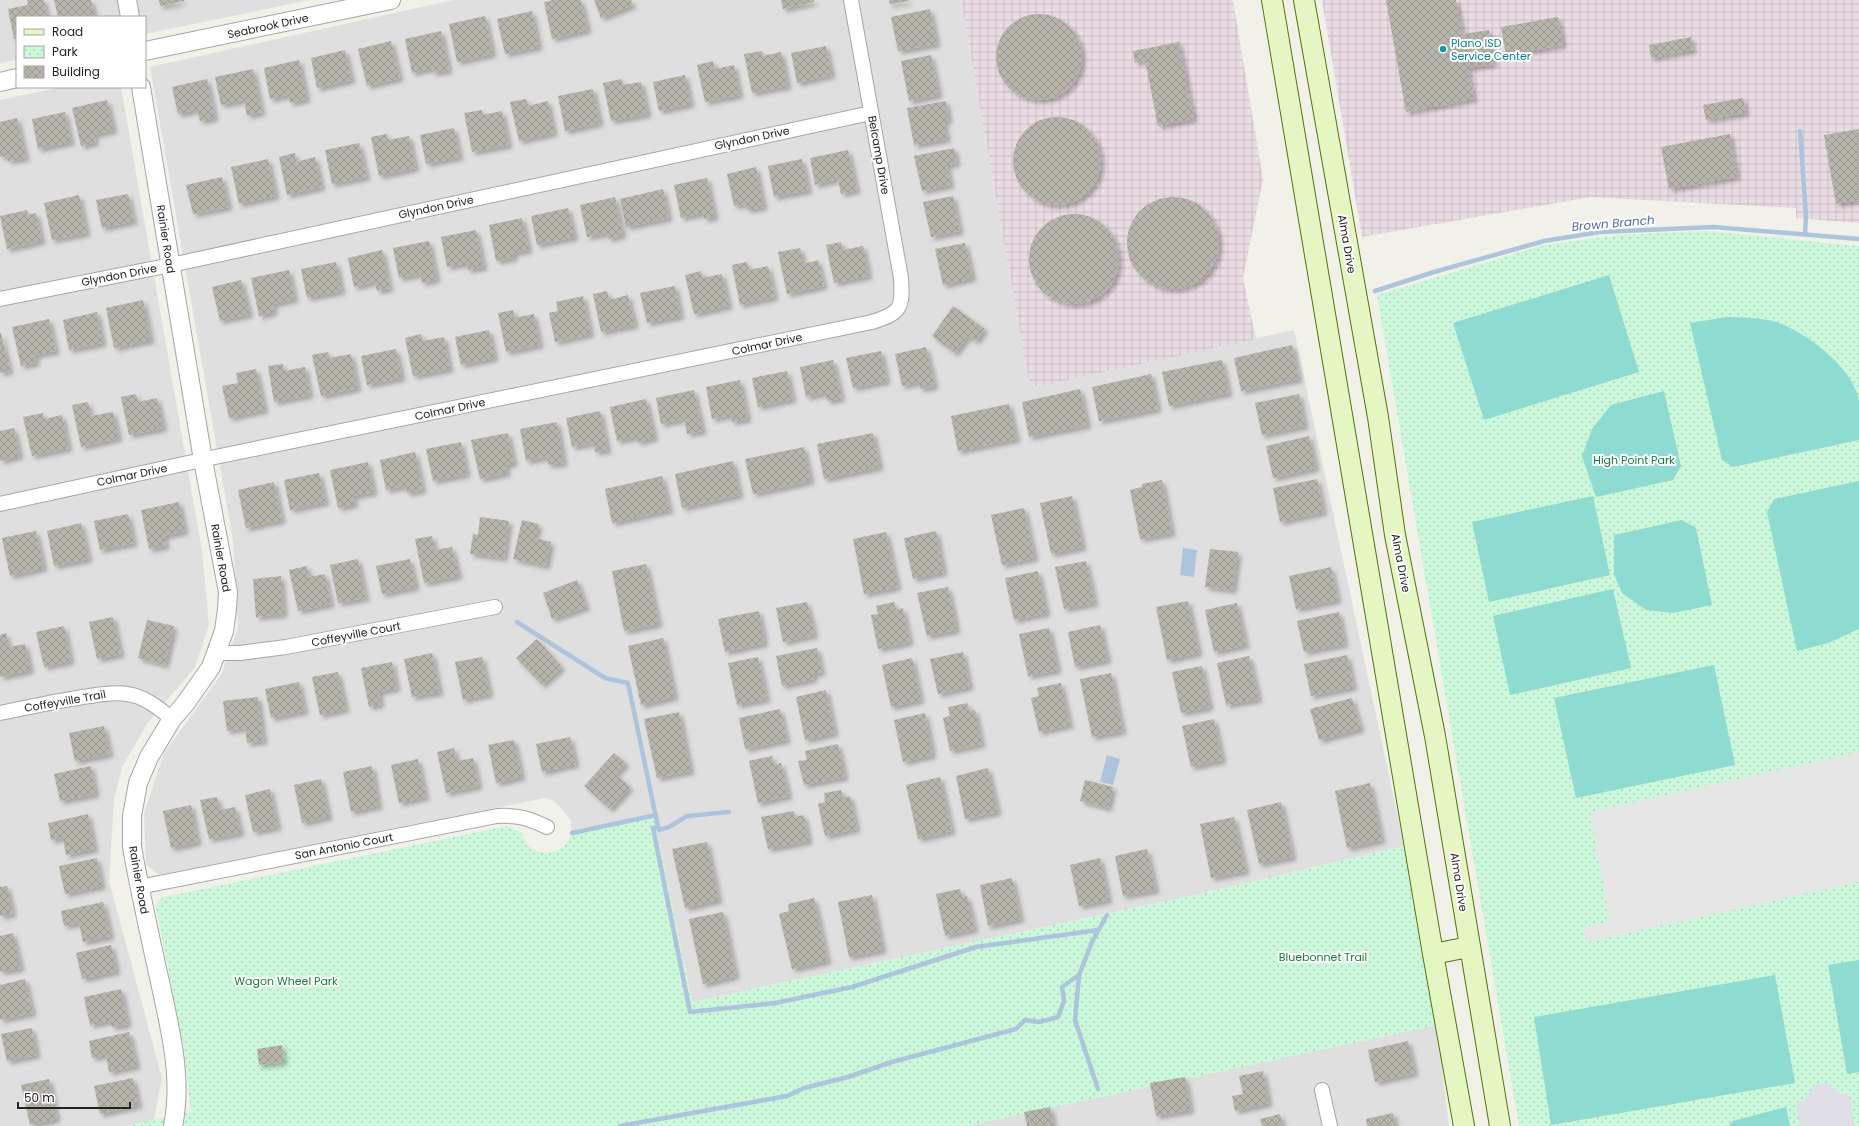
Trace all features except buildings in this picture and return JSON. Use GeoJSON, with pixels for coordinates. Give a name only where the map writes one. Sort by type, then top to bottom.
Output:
{"type":"FeatureCollection","features":[{"type":"Feature","properties":{"kind":"main road"},"geometry":{"type":"LineString","coordinates":[[1272,0],[1433,954],[1464,1126]]}},
{"type":"Feature","properties":{"kind":"main road","name":"Alma Drive"},"geometry":{"type":"LineString","coordinates":[[1304,0],[1378,417],[1395,535],[1436,744],[1500,1126]]}},
{"type":"Feature","properties":{"kind":"main road"},"geometry":{"type":"LineString","coordinates":[[1299,154],[1329,146]]}},
{"type":"Feature","properties":{"kind":"main road"},"geometry":{"type":"LineString","coordinates":[[1433,954],[1469,947]]}},
{"type":"Feature","properties":{"kind":"street"},"geometry":{"type":"LineString","coordinates":[[127,0],[130,16]]}},
{"type":"Feature","properties":{"kind":"street","name":"Seabrook Drive"},"geometry":{"type":"LineString","coordinates":[[146,51],[391,0]]}},
{"type":"Feature","properties":{"kind":"street","name":"Belcamp Drive"},"geometry":{"type":"LineString","coordinates":[[851,0],[901,278],[902,297],[897,310]]}},
{"type":"Feature","properties":{"kind":"street"},"geometry":{"type":"LineString","coordinates":[[0,82],[16,78]]}},
{"type":"Feature","properties":{"kind":"street","name":"Rainier Road"},"geometry":{"type":"LineString","coordinates":[[141,88],[203,460],[228,592],[224,631],[211,667],[201,683],[172,719],[149,756],[138,783],[132,816],[132,847],[174,1057],[178,1086],[177,1110],[173,1126]]}},
{"type":"Feature","properties":{"kind":"street","name":"Glyndon Drive"},"geometry":{"type":"LineString","coordinates":[[0,299],[171,265],[871,113]]}},
{"type":"Feature","properties":{"kind":"street","name":"Colmar Drive"},"geometry":{"type":"LineString","coordinates":[[0,504],[203,460],[872,322],[890,316],[897,310]]}},
{"type":"Feature","properties":{"kind":"street","name":"Coffeyville Court"},"geometry":{"type":"LineString","coordinates":[[216,653],[240,653],[286,647],[495,608]]}},
{"type":"Feature","properties":{"kind":"street","name":"Coffeyville Trail"},"geometry":{"type":"LineString","coordinates":[[0,714],[73,698],[109,694],[127,694],[145,700],[158,707],[172,719]]}},
{"type":"Feature","properties":{"kind":"street","name":"San Antonio Court"},"geometry":{"type":"LineString","coordinates":[[139,887],[497,816],[516,815],[529,818],[547,827]]}},
{"type":"Feature","properties":{"kind":"street"},"geometry":{"type":"LineString","coordinates":[[1322,1090],[1330,1126]]}},
{"type":"Feature","properties":{"kind":"shaded area"},"geometry":{"type":"Polygon","coordinates":[[[0,0],[310,0],[146,34],[146,16],[16,16],[16,60],[0,63],[0,0]]]}},
{"type":"Feature","properties":{"kind":"shaded area"},"geometry":{"type":"Polygon","coordinates":[[[453,0],[961,0],[1030,388],[1294,330],[1404,846],[1199,894],[692,1002],[654,818],[571,835],[571,821],[554,801],[545,798],[159,875],[146,864],[144,813],[164,753],[221,675],[238,628],[233,541],[150,67],[453,0]]]}},
{"type":"Feature","properties":{"kind":"shaded area"},"geometry":{"type":"Polygon","coordinates":[[[961,0],[1233,0],[1263,179],[1243,278],[1256,339],[1030,388],[961,0]]]}},
{"type":"Feature","properties":{"kind":"shaded area"},"geometry":{"type":"Polygon","coordinates":[[[1322,0],[1859,0],[1859,223],[1796,218],[1796,208],[1591,197],[1362,237],[1322,0]]]}},
{"type":"Feature","properties":{"kind":"shaded area"},"geometry":{"type":"Polygon","coordinates":[[[57,88],[121,88],[202,551],[209,625],[195,667],[147,724],[122,767],[114,800],[109,881],[162,1078],[154,1120],[125,1126],[0,1126],[0,100],[57,88]]]}},
{"type":"Feature","properties":{"kind":"shaded area"},"geometry":{"type":"Polygon","coordinates":[[[1183,548],[1197,550],[1194,577],[1180,575],[1183,548]]]}},
{"type":"Feature","properties":{"kind":"shaded area"},"geometry":{"type":"Polygon","coordinates":[[[1859,752],[1859,882],[1587,942],[1583,927],[1610,922],[1590,812],[1859,752]]]}},
{"type":"Feature","properties":{"kind":"shaded area"},"geometry":{"type":"Polygon","coordinates":[[[1107,755],[1120,759],[1113,785],[1100,782],[1107,755]]]}},
{"type":"Feature","properties":{"kind":"shaded area"},"geometry":{"type":"Polygon","coordinates":[[[1437,1025],[1449,1126],[959,1126],[1437,1025]]]}},
{"type":"Feature","properties":{"kind":"shaded area"},"geometry":{"type":"Polygon","coordinates":[[[1827,1083],[1841,1094],[1849,1093],[1854,1126],[1800,1126],[1796,1102],[1804,1101],[1813,1086],[1827,1083]]]}},
{"type":"Feature","properties":{"kind":"green space","name":"High Point Park"},"geometry":{"type":"Polygon","coordinates":[[[1707,231],[1859,246],[1859,1126],[1519,1126],[1377,295],[1544,245],[1619,235],[1707,231]]]}},
{"type":"Feature","properties":{"kind":"green space"},"geometry":{"type":"Polygon","coordinates":[[[1609,275],[1639,372],[1484,420],[1453,323],[1609,275]]]}},
{"type":"Feature","properties":{"kind":"green space"},"geometry":{"type":"Polygon","coordinates":[[[1727,317],[1773,321],[1791,328],[1815,344],[1839,364],[1855,388],[1859,400],[1859,440],[1733,467],[1722,460],[1690,323],[1727,317]]]}},
{"type":"Feature","properties":{"kind":"green space"},"geometry":{"type":"Polygon","coordinates":[[[1664,391],[1681,466],[1673,480],[1596,497],[1582,456],[1592,429],[1611,405],[1664,391]]]}},
{"type":"Feature","properties":{"kind":"green space"},"geometry":{"type":"Polygon","coordinates":[[[1859,481],[1859,629],[1828,643],[1797,651],[1767,512],[1774,499],[1859,481]]]}},
{"type":"Feature","properties":{"kind":"green space"},"geometry":{"type":"Polygon","coordinates":[[[1593,496],[1610,575],[1489,602],[1472,522],[1593,496]]]}},
{"type":"Feature","properties":{"kind":"green space"},"geometry":{"type":"Polygon","coordinates":[[[1682,520],[1696,528],[1712,605],[1673,613],[1646,610],[1622,593],[1614,574],[1614,535],[1682,520]]]}},
{"type":"Feature","properties":{"kind":"green space"},"geometry":{"type":"Polygon","coordinates":[[[1613,589],[1631,668],[1510,695],[1493,616],[1613,589]]]}},
{"type":"Feature","properties":{"kind":"green space"},"geometry":{"type":"Polygon","coordinates":[[[1714,665],[1735,765],[1576,798],[1554,698],[1714,665]]]}},
{"type":"Feature","properties":{"kind":"green space","name":"Bluebonnet Trail"},"geometry":{"type":"Polygon","coordinates":[[[654,817],[692,1002],[1199,894],[1404,846],[1415,893],[1437,1025],[968,1126],[125,1126],[191,1112],[184,1050],[156,907],[160,899],[507,826],[521,832],[526,843],[533,849],[546,853],[560,849],[564,846],[571,835],[654,817]]]}},
{"type":"Feature","properties":{"kind":"green space"},"geometry":{"type":"Polygon","coordinates":[[[1859,960],[1859,1072],[1847,1074],[1828,965],[1859,960]]]}},
{"type":"Feature","properties":{"kind":"green space"},"geometry":{"type":"Polygon","coordinates":[[[1775,975],[1795,1083],[1551,1125],[1534,1017],[1775,975]]]}},
{"type":"Feature","properties":{"kind":"green space"},"geometry":{"type":"Polygon","coordinates":[[[1786,1107],[1790,1126],[1729,1126],[1733,1121],[1786,1107]]]}},
{"type":"Feature","properties":{"kind":"waterway"},"geometry":{"type":"LineString","coordinates":[[1800,131],[1806,216],[1805,234]]}},
{"type":"Feature","properties":{"kind":"waterway","name":"Brown Branch"},"geometry":{"type":"LineString","coordinates":[[1375,291],[1434,272],[1544,241],[1600,232],[1713,227],[1859,239]]}},
{"type":"Feature","properties":{"kind":"waterway"},"geometry":{"type":"LineString","coordinates":[[517,622],[605,678],[628,683],[658,827],[653,828],[690,1012],[775,1003],[852,987],[976,947],[1098,930]]}},
{"type":"Feature","properties":{"kind":"waterway"},"geometry":{"type":"LineString","coordinates":[[658,827],[659,830],[669,827],[687,816],[729,812]]}},
{"type":"Feature","properties":{"kind":"waterway"},"geometry":{"type":"LineString","coordinates":[[572,833],[656,815]]}},
{"type":"Feature","properties":{"kind":"waterway"},"geometry":{"type":"LineString","coordinates":[[1098,1089],[1075,1020],[1079,975],[1092,942],[1107,915]]}},
{"type":"Feature","properties":{"kind":"waterway"},"geometry":{"type":"LineString","coordinates":[[620,1126],[787,1096],[804,1088],[848,1077],[892,1062],[1016,1029],[1025,1020],[1039,1022],[1058,1017],[1064,1001],[1062,987],[1079,975]]}},
{"type":"Feature","properties":{"kind":"place","name":"Plano ISD Service Center"},"geometry":{"type":"Point","coordinates":[1443,49]}},
{"type":"Feature","properties":{"kind":"park label","name":"Wagon Wheel Park"},"geometry":{"type":"Point","coordinates":[286,981]}}]}
